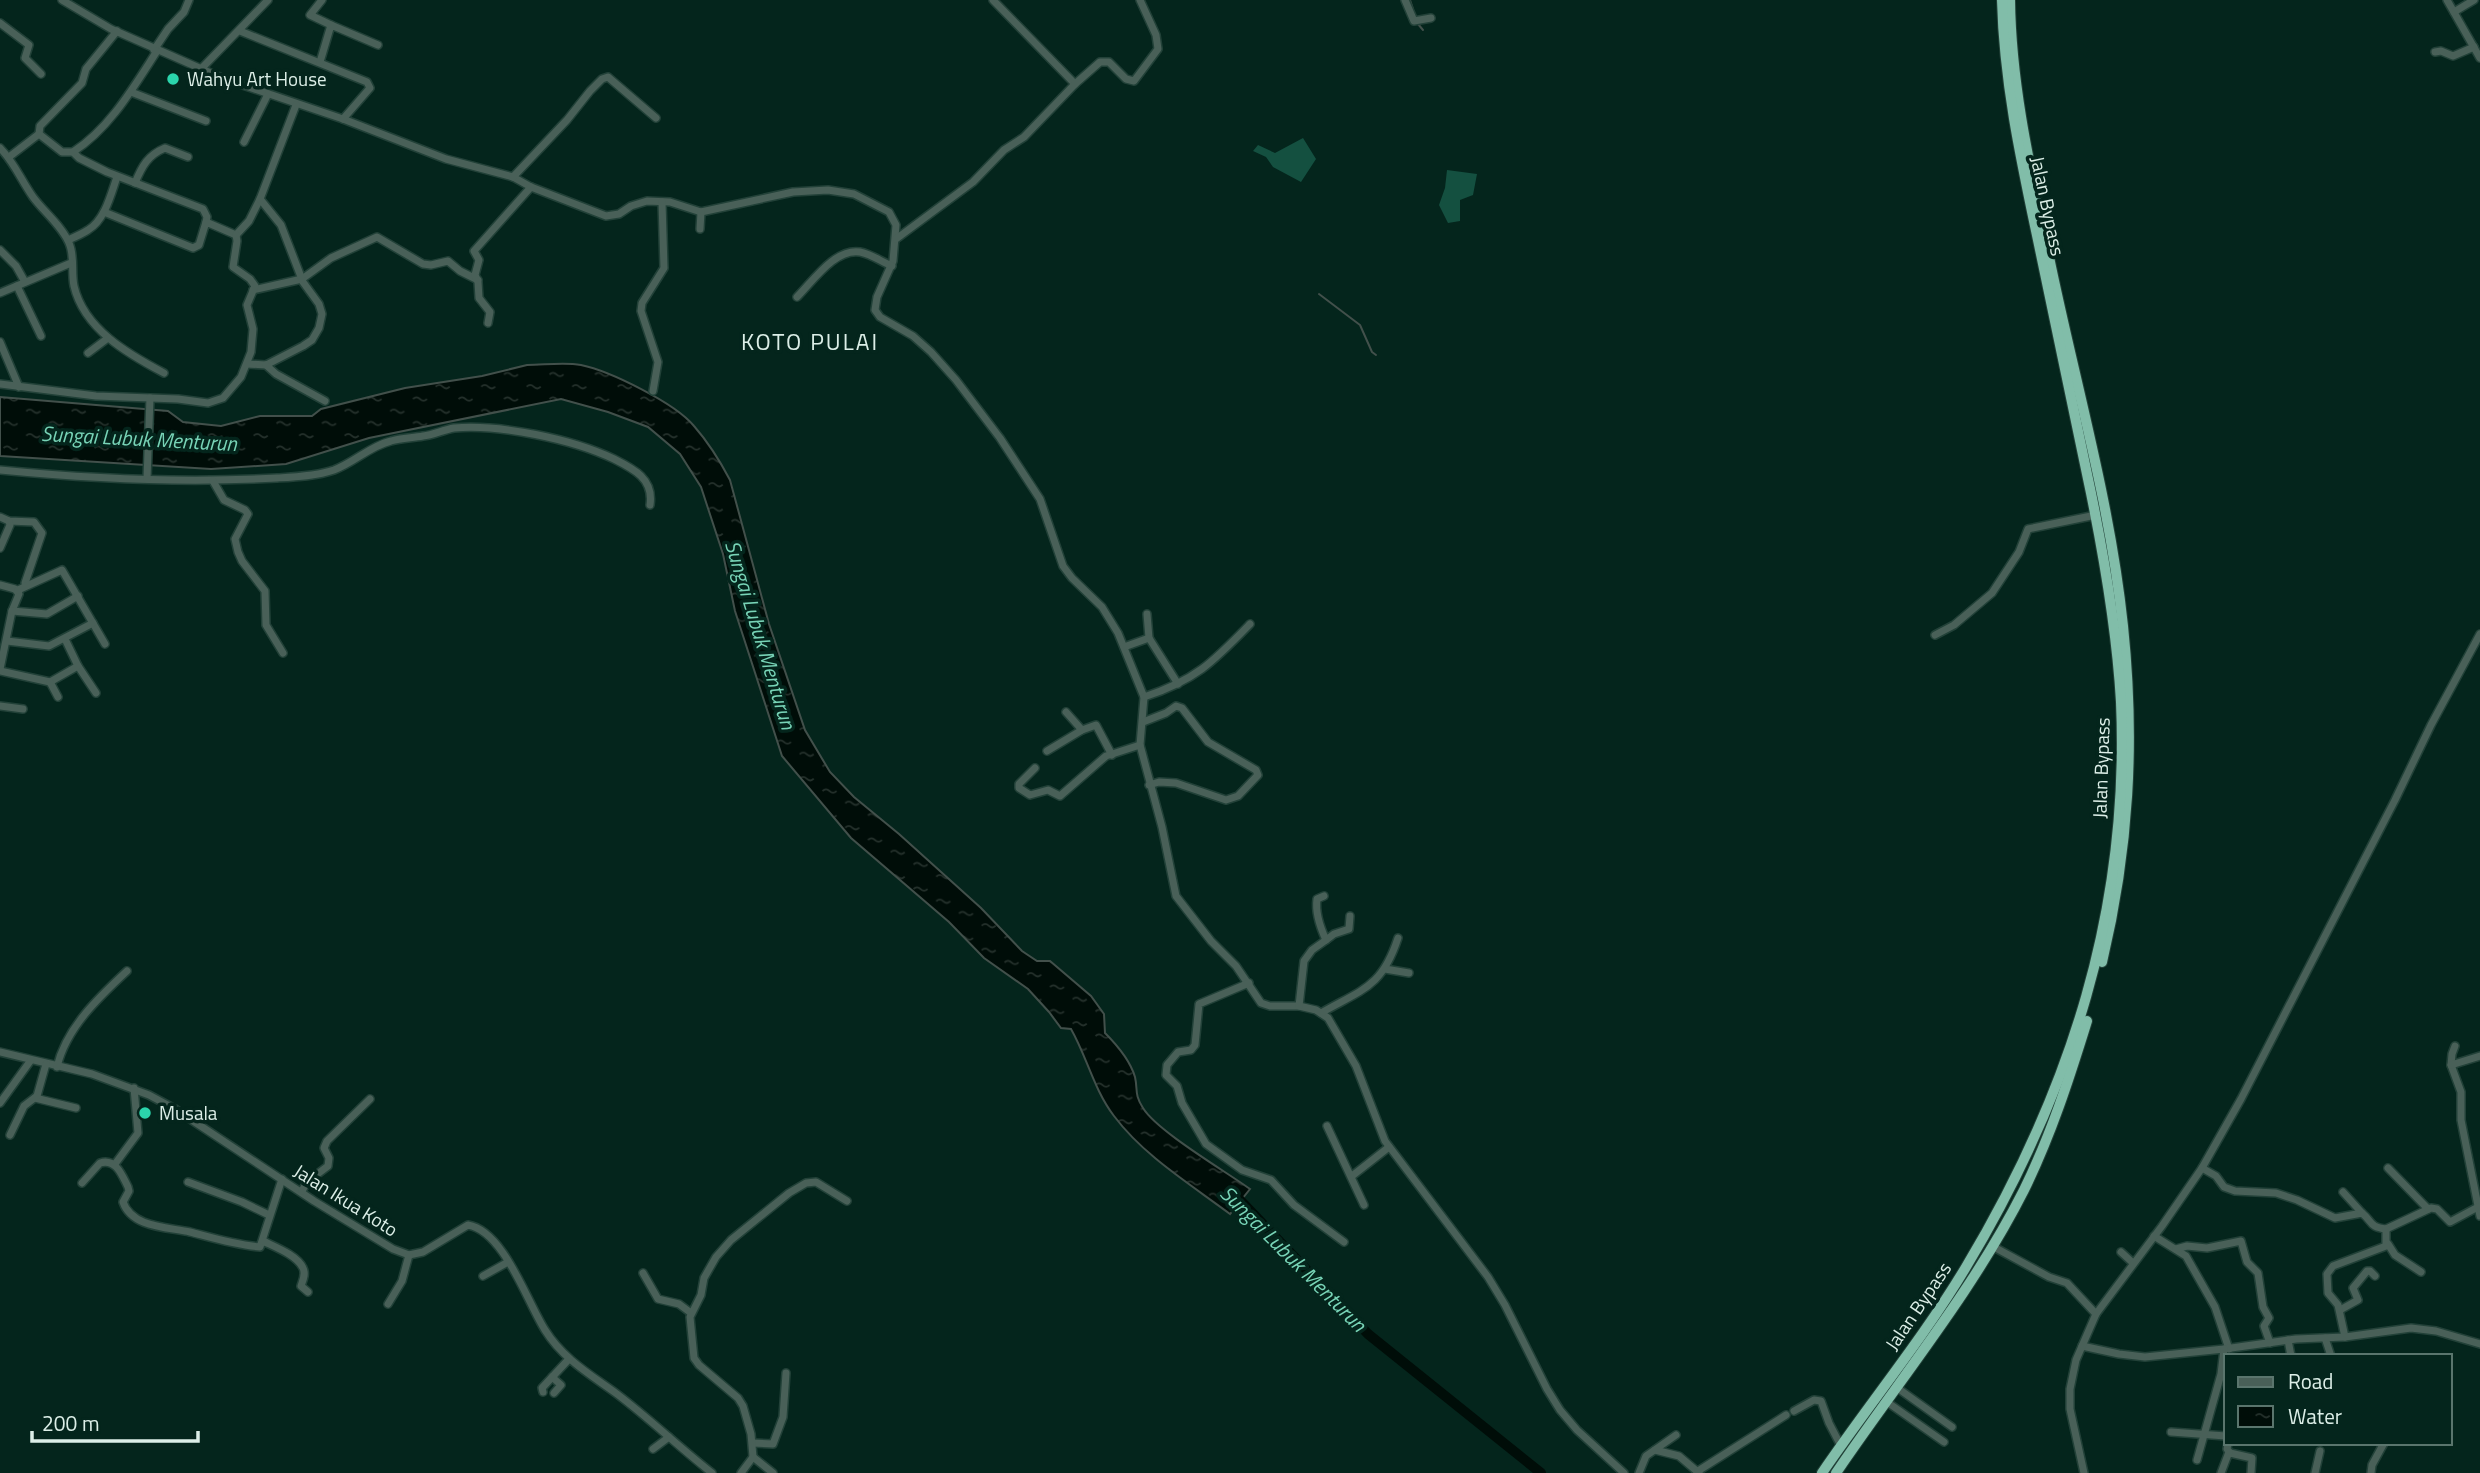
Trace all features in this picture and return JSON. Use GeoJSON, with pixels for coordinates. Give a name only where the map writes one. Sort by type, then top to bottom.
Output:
{"type":"FeatureCollection","features":[{"type":"Feature","properties":{"kind":"highway","name":"Jalan Bypass"},"geometry":{"type":"LineString","coordinates":[[1822,1473],[1992,1246],[2023,1191],[2065,1095],[2092,1004],[2118,897],[2126,826],[2130,729],[2123,623],[2115,566],[2019,154],[2009,94],[2002,0]]}},
{"type":"Feature","properties":{"kind":"highway","name":"Jalan Bypass"},"geometry":{"type":"LineString","coordinates":[[1836,1473],[1896,1387],[1940,1317],[2040,1127],[2073,1044],[2098,950],[2109,897],[2117,831],[2121,704],[2112,607],[2085,443],[2027,153],[2013,59],[2010,0]]}},
{"type":"Feature","properties":{"kind":"street"},"geometry":{"type":"LineString","coordinates":[[62,0],[73,3],[117,31],[201,69],[446,159],[513,177],[531,187],[606,216],[618,214],[647,201],[678,204],[701,212],[793,192],[828,190],[854,194],[889,212],[896,225],[897,239],[892,266],[875,302],[877,314],[931,352],[1000,438],[1040,499],[1063,566],[1102,607],[1124,647],[1144,697],[1140,745],[1162,827],[1176,896],[1198,927],[1228,957],[1264,1004],[1299,1006],[1328,1018],[1349,1051],[1390,1147],[1488,1277],[1560,1410],[1577,1430],[1624,1473]]}},
{"type":"Feature","properties":{"kind":"street"},"geometry":{"type":"LineString","coordinates":[[39,134],[62,152],[73,152],[87,142],[131,92],[168,29],[184,12],[189,0]]}},
{"type":"Feature","properties":{"kind":"street"},"geometry":{"type":"LineString","coordinates":[[201,69],[268,0]]}},
{"type":"Feature","properties":{"kind":"street"},"geometry":{"type":"LineString","coordinates":[[322,0],[310,15],[313,18],[378,45]]}},
{"type":"Feature","properties":{"kind":"street"},"geometry":{"type":"LineString","coordinates":[[993,0],[1074,84]]}},
{"type":"Feature","properties":{"kind":"street"},"geometry":{"type":"LineString","coordinates":[[897,239],[973,182],[1004,150],[1024,137],[1074,84],[1103,60],[1109,62],[1130,81],[1138,76],[1156,52],[1158,45],[1140,0]]}},
{"type":"Feature","properties":{"kind":"street"},"geometry":{"type":"LineString","coordinates":[[1405,0],[1417,21],[1431,18]]}},
{"type":"Feature","properties":{"kind":"street"},"geometry":{"type":"LineString","coordinates":[[2447,0],[2480,58]]}},
{"type":"Feature","properties":{"kind":"street"},"geometry":{"type":"LineString","coordinates":[[2454,12],[2474,0]]}},
{"type":"Feature","properties":{"kind":"street"},"geometry":{"type":"LineString","coordinates":[[0,23],[29,45],[25,58],[41,74]]}},
{"type":"Feature","properties":{"kind":"street"},"geometry":{"type":"LineString","coordinates":[[320,62],[331,25]]}},
{"type":"Feature","properties":{"kind":"street"},"geometry":{"type":"LineString","coordinates":[[9,157],[39,134],[40,126],[82,83],[86,69],[117,31]]}},
{"type":"Feature","properties":{"kind":"street"},"geometry":{"type":"LineString","coordinates":[[240,31],[370,84],[370,88],[343,119]]}},
{"type":"Feature","properties":{"kind":"street"},"geometry":{"type":"LineString","coordinates":[[2435,52],[2441,51],[2453,56],[2474,47]]}},
{"type":"Feature","properties":{"kind":"street"},"geometry":{"type":"LineString","coordinates":[[513,177],[604,78],[608,77],[656,118]]}},
{"type":"Feature","properties":{"kind":"street"},"geometry":{"type":"LineString","coordinates":[[131,92],[206,121]]}},
{"type":"Feature","properties":{"kind":"street"},"geometry":{"type":"LineString","coordinates":[[244,142],[268,94]]}},
{"type":"Feature","properties":{"kind":"street"},"geometry":{"type":"LineString","coordinates":[[236,235],[249,221],[260,198],[296,105]]}},
{"type":"Feature","properties":{"kind":"street"},"geometry":{"type":"LineString","coordinates":[[0,148],[9,157],[31,194],[68,240],[72,255],[74,288],[89,317],[123,351],[164,373]]}},
{"type":"Feature","properties":{"kind":"street"},"geometry":{"type":"LineString","coordinates":[[135,183],[145,161],[161,149],[188,157]]}},
{"type":"Feature","properties":{"kind":"street"},"geometry":{"type":"LineString","coordinates":[[73,152],[79,159],[117,177],[203,209],[207,217],[199,245],[194,248],[104,212]]}},
{"type":"Feature","properties":{"kind":"street"},"geometry":{"type":"LineString","coordinates":[[68,240],[93,227],[104,212],[117,177]]}},
{"type":"Feature","properties":{"kind":"street"},"geometry":{"type":"LineString","coordinates":[[488,323],[490,312],[479,299],[478,280],[475,275],[479,260],[474,251],[531,187]]}},
{"type":"Feature","properties":{"kind":"street"},"geometry":{"type":"LineString","coordinates":[[247,364],[266,365],[303,346],[312,340],[321,320],[321,309],[302,279],[281,225],[260,198]]}},
{"type":"Feature","properties":{"kind":"street"},"geometry":{"type":"LineString","coordinates":[[653,391],[658,362],[641,310],[642,303],[664,268],[662,202]]}},
{"type":"Feature","properties":{"kind":"street"},"geometry":{"type":"LineString","coordinates":[[700,229],[701,212]]}},
{"type":"Feature","properties":{"kind":"street"},"geometry":{"type":"LineString","coordinates":[[206,222],[236,235]]}},
{"type":"Feature","properties":{"kind":"street"},"geometry":{"type":"LineString","coordinates":[[0,384],[150,401],[208,403],[223,398],[247,364],[253,338],[247,305],[253,283],[233,267],[236,235]]}},
{"type":"Feature","properties":{"kind":"street"},"geometry":{"type":"LineString","coordinates":[[253,290],[302,279],[331,258],[377,237],[424,264],[447,261],[478,280]]}},
{"type":"Feature","properties":{"kind":"street"},"geometry":{"type":"LineString","coordinates":[[0,250],[16,267],[41,336]]}},
{"type":"Feature","properties":{"kind":"street"},"geometry":{"type":"LineString","coordinates":[[797,297],[835,258],[844,253],[864,253],[892,266]]}},
{"type":"Feature","properties":{"kind":"street"},"geometry":{"type":"LineString","coordinates":[[0,293],[71,263]]}},
{"type":"Feature","properties":{"kind":"street"},"geometry":{"type":"LineString","coordinates":[[88,353],[108,338]]}},
{"type":"Feature","properties":{"kind":"street"},"geometry":{"type":"LineString","coordinates":[[0,342],[19,387]]}},
{"type":"Feature","properties":{"kind":"street"},"geometry":{"type":"LineString","coordinates":[[266,365],[276,374],[325,401]]}},
{"type":"Feature","properties":{"kind":"street"},"geometry":{"type":"LineString","coordinates":[[147,477],[150,401]]}},
{"type":"Feature","properties":{"kind":"street"},"geometry":{"type":"LineString","coordinates":[[0,470],[91,479],[147,477],[213,481],[279,478],[333,471],[391,440],[452,429],[475,428],[544,436],[598,452],[643,476],[649,487],[650,505]]}},
{"type":"Feature","properties":{"kind":"street"},"geometry":{"type":"LineString","coordinates":[[213,481],[224,500],[248,514],[235,539],[238,552],[265,591],[265,625],[283,653]]}},
{"type":"Feature","properties":{"kind":"street"},"geometry":{"type":"LineString","coordinates":[[1935,635],[1954,625],[1992,593],[2020,552],[2028,529],[2096,514]]}},
{"type":"Feature","properties":{"kind":"street"},"geometry":{"type":"LineString","coordinates":[[0,517],[9,521],[34,522],[42,533],[25,583],[27,586]]}},
{"type":"Feature","properties":{"kind":"street"},"geometry":{"type":"LineString","coordinates":[[0,548],[10,525],[9,521]]}},
{"type":"Feature","properties":{"kind":"street"},"geometry":{"type":"LineString","coordinates":[[0,585],[18,590],[60,570],[65,573],[105,644]]}},
{"type":"Feature","properties":{"kind":"street"},"geometry":{"type":"LineString","coordinates":[[18,590],[0,670],[50,682],[78,666]]}},
{"type":"Feature","properties":{"kind":"street"},"geometry":{"type":"LineString","coordinates":[[12,611],[47,614],[78,596]]}},
{"type":"Feature","properties":{"kind":"street"},"geometry":{"type":"LineString","coordinates":[[1147,614],[1149,638],[1178,684]]}},
{"type":"Feature","properties":{"kind":"street"},"geometry":{"type":"LineString","coordinates":[[7,641],[49,646],[93,624]]}},
{"type":"Feature","properties":{"kind":"street"},"geometry":{"type":"LineString","coordinates":[[1144,697],[1178,684],[1213,662],[1250,624]]}},
{"type":"Feature","properties":{"kind":"street"},"geometry":{"type":"LineString","coordinates":[[2084,1473],[2070,1398],[2072,1377],[2096,1314],[2202,1168],[2259,1067],[2480,634]]}},
{"type":"Feature","properties":{"kind":"street"},"geometry":{"type":"LineString","coordinates":[[1124,647],[1149,638]]}},
{"type":"Feature","properties":{"kind":"street"},"geometry":{"type":"LineString","coordinates":[[65,639],[78,666],[96,693]]}},
{"type":"Feature","properties":{"kind":"street"},"geometry":{"type":"LineString","coordinates":[[50,682],[58,697]]}},
{"type":"Feature","properties":{"kind":"street"},"geometry":{"type":"LineString","coordinates":[[0,706],[23,709]]}},
{"type":"Feature","properties":{"kind":"street"},"geometry":{"type":"LineString","coordinates":[[1143,722],[1176,706],[1182,708],[1208,742],[1256,770],[1258,775],[1238,796],[1226,800],[1172,782],[1149,785]]}},
{"type":"Feature","properties":{"kind":"street"},"geometry":{"type":"LineString","coordinates":[[1066,712],[1083,730]]}},
{"type":"Feature","properties":{"kind":"street"},"geometry":{"type":"LineString","coordinates":[[1047,751],[1093,725],[1098,726],[1112,755]]}},
{"type":"Feature","properties":{"kind":"street"},"geometry":{"type":"LineString","coordinates":[[1035,768],[1018,784],[1018,788],[1030,795],[1048,790],[1060,796],[1104,758],[1140,745]]}},
{"type":"Feature","properties":{"kind":"street"},"geometry":{"type":"LineString","coordinates":[[1324,896],[1317,899],[1316,904],[1319,924],[1326,940]]}},
{"type":"Feature","properties":{"kind":"street"},"geometry":{"type":"LineString","coordinates":[[1299,1006],[1304,961],[1312,950],[1334,934],[1349,929],[1350,916]]}},
{"type":"Feature","properties":{"kind":"street"},"geometry":{"type":"LineString","coordinates":[[1321,1013],[1370,985],[1385,969],[1398,938]]}},
{"type":"Feature","properties":{"kind":"street"},"geometry":{"type":"LineString","coordinates":[[1385,969],[1409,973]]}},
{"type":"Feature","properties":{"kind":"street"},"geometry":{"type":"LineString","coordinates":[[57,1067],[64,1045],[71,1034],[97,1000],[127,971]]}},
{"type":"Feature","properties":{"kind":"street"},"geometry":{"type":"LineString","coordinates":[[1249,984],[1199,1004],[1195,1045],[1191,1050],[1178,1052],[1167,1065],[1166,1075],[1177,1086],[1182,1103],[1206,1144],[1242,1170],[1271,1180],[1294,1205],[1344,1242]]}},
{"type":"Feature","properties":{"kind":"street"},"geometry":{"type":"LineString","coordinates":[[2343,1192],[2374,1227],[2386,1229],[2428,1209],[2437,1209],[2450,1222],[2479,1211],[2461,1120],[2461,1092],[2451,1065],[2455,1046]]}},
{"type":"Feature","properties":{"kind":"street","name":"Jalan Ikua Koto"},"geometry":{"type":"LineString","coordinates":[[0,1052],[92,1074],[134,1088],[175,1109],[393,1249],[409,1255],[423,1252],[468,1225],[484,1231],[497,1244],[546,1332],[569,1359],[712,1473]]}},
{"type":"Feature","properties":{"kind":"street"},"geometry":{"type":"LineString","coordinates":[[2451,1065],[2480,1056]]}},
{"type":"Feature","properties":{"kind":"street"},"geometry":{"type":"LineString","coordinates":[[0,1104],[31,1060]]}},
{"type":"Feature","properties":{"kind":"street"},"geometry":{"type":"LineString","coordinates":[[10,1135],[24,1106],[36,1098],[46,1064]]}},
{"type":"Feature","properties":{"kind":"street"},"geometry":{"type":"LineString","coordinates":[[115,1164],[138,1133],[134,1088]]}},
{"type":"Feature","properties":{"kind":"street"},"geometry":{"type":"LineString","coordinates":[[36,1098],[76,1108]]}},
{"type":"Feature","properties":{"kind":"street"},"geometry":{"type":"LineString","coordinates":[[302,1191],[307,1182],[328,1166],[330,1158],[324,1148],[327,1141],[370,1099]]}},
{"type":"Feature","properties":{"kind":"street"},"geometry":{"type":"LineString","coordinates":[[1327,1126],[1364,1205]]}},
{"type":"Feature","properties":{"kind":"street"},"geometry":{"type":"LineString","coordinates":[[1352,1176],[1390,1147]]}},
{"type":"Feature","properties":{"kind":"street"},"geometry":{"type":"LineString","coordinates":[[82,1183],[100,1163],[105,1161],[115,1164],[129,1191],[123,1206],[139,1220],[233,1244],[260,1247],[268,1215],[282,1179]]}},
{"type":"Feature","properties":{"kind":"street"},"geometry":{"type":"LineString","coordinates":[[2202,1168],[2216,1176],[2224,1188],[2276,1193],[2335,1218],[2362,1213]]}},
{"type":"Feature","properties":{"kind":"street"},"geometry":{"type":"LineString","coordinates":[[2388,1168],[2428,1209]]}},
{"type":"Feature","properties":{"kind":"street"},"geometry":{"type":"LineString","coordinates":[[188,1182],[242,1202],[268,1215]]}},
{"type":"Feature","properties":{"kind":"street"},"geometry":{"type":"LineString","coordinates":[[741,1473],[753,1457],[753,1443],[741,1402],[696,1362],[690,1326],[691,1313],[701,1295],[704,1278],[716,1257],[731,1240],[789,1193],[806,1183],[816,1182],[848,1202]]}},
{"type":"Feature","properties":{"kind":"street"},"geometry":{"type":"LineString","coordinates":[[2386,1229],[2388,1244],[2395,1255],[2421,1272]]}},
{"type":"Feature","properties":{"kind":"street"},"geometry":{"type":"LineString","coordinates":[[2154,1236],[2186,1256],[2215,1307],[2227,1349],[2226,1354]]}},
{"type":"Feature","properties":{"kind":"street"},"geometry":{"type":"LineString","coordinates":[[262,1241],[281,1250],[302,1266],[304,1271],[301,1285],[308,1292]]}},
{"type":"Feature","properties":{"kind":"street"},"geometry":{"type":"LineString","coordinates":[[2176,1249],[2187,1246],[2207,1248],[2241,1241],[2247,1262],[2255,1267],[2259,1276],[2263,1307],[2269,1318],[2264,1325],[2270,1343]]}},
{"type":"Feature","properties":{"kind":"street"},"geometry":{"type":"LineString","coordinates":[[2346,1337],[2340,1310],[2328,1293],[2326,1279],[2330,1270],[2333,1266],[2388,1244]]}},
{"type":"Feature","properties":{"kind":"street"},"geometry":{"type":"LineString","coordinates":[[1992,1246],[2049,1277],[2067,1283],[2096,1314]]}},
{"type":"Feature","properties":{"kind":"street"},"geometry":{"type":"LineString","coordinates":[[2120,1252],[2133,1264]]}},
{"type":"Feature","properties":{"kind":"street"},"geometry":{"type":"LineString","coordinates":[[388,1304],[402,1281],[409,1255]]}},
{"type":"Feature","properties":{"kind":"street"},"geometry":{"type":"LineString","coordinates":[[483,1276],[508,1262]]}},
{"type":"Feature","properties":{"kind":"street"},"geometry":{"type":"LineString","coordinates":[[2340,1310],[2358,1300],[2353,1288],[2367,1271],[2375,1276]]}},
{"type":"Feature","properties":{"kind":"street"},"geometry":{"type":"LineString","coordinates":[[643,1273],[657,1299],[680,1304],[691,1313]]}},
{"type":"Feature","properties":{"kind":"street"},"geometry":{"type":"LineString","coordinates":[[2082,1346],[2145,1357],[2288,1340],[2426,1329],[2480,1344]]}},
{"type":"Feature","properties":{"kind":"street"},"geometry":{"type":"LineString","coordinates":[[2325,1338],[2330,1354]]}},
{"type":"Feature","properties":{"kind":"street"},"geometry":{"type":"LineString","coordinates":[[2288,1340],[2291,1354]]}},
{"type":"Feature","properties":{"kind":"street"},"geometry":{"type":"LineString","coordinates":[[544,1392],[542,1388],[569,1359]]}},
{"type":"Feature","properties":{"kind":"street"},"geometry":{"type":"LineString","coordinates":[[2197,1460],[2224,1362]]}},
{"type":"Feature","properties":{"kind":"street"},"geometry":{"type":"LineString","coordinates":[[753,1443],[774,1444],[783,1417],[786,1373]]}},
{"type":"Feature","properties":{"kind":"street"},"geometry":{"type":"LineString","coordinates":[[552,1377],[561,1385],[554,1393]]}},
{"type":"Feature","properties":{"kind":"street"},"geometry":{"type":"LineString","coordinates":[[1896,1387],[1952,1427]]}},
{"type":"Feature","properties":{"kind":"street"},"geometry":{"type":"LineString","coordinates":[[1794,1411],[1814,1400],[1821,1401],[1841,1446]]}},
{"type":"Feature","properties":{"kind":"street"},"geometry":{"type":"LineString","coordinates":[[1886,1402],[1944,1442]]}},
{"type":"Feature","properties":{"kind":"street"},"geometry":{"type":"LineString","coordinates":[[1655,1450],[1679,1456],[1699,1472],[1786,1415]]}},
{"type":"Feature","properties":{"kind":"street"},"geometry":{"type":"LineString","coordinates":[[2171,1432],[2224,1436]]}},
{"type":"Feature","properties":{"kind":"street"},"geometry":{"type":"LineString","coordinates":[[1639,1473],[1643,1460],[1676,1435]]}},
{"type":"Feature","properties":{"kind":"street"},"geometry":{"type":"LineString","coordinates":[[653,1449],[669,1437]]}},
{"type":"Feature","properties":{"kind":"street"},"geometry":{"type":"LineString","coordinates":[[2371,1473],[2372,1465],[2383,1445]]}},
{"type":"Feature","properties":{"kind":"street"},"geometry":{"type":"LineString","coordinates":[[2221,1473],[2228,1448],[2252,1458],[2251,1473]]}},
{"type":"Feature","properties":{"kind":"street"},"geometry":{"type":"LineString","coordinates":[[2315,1473],[2320,1451]]}},
{"type":"Feature","properties":{"kind":"street"},"geometry":{"type":"LineString","coordinates":[[753,1457],[773,1473]]}},
{"type":"Feature","properties":{"kind":"street"},"geometry":{"type":"LineString","coordinates":[[696,1473],[703,1466]]}},
{"type":"Feature","properties":{"kind":"green space"},"geometry":{"type":"Polygon","coordinates":[[[1303,138],[1316,159],[1301,182],[1273,167],[1266,157],[1253,151],[1258,145],[1275,153],[1303,138]]]}},
{"type":"Feature","properties":{"kind":"green space"},"geometry":{"type":"Polygon","coordinates":[[[1447,170],[1477,174],[1473,195],[1460,200],[1460,221],[1448,223],[1439,205],[1447,170]]]}},
{"type":"Feature","properties":{"kind":"water"},"geometry":{"type":"Polygon","coordinates":[[[574,364],[593,368],[658,398],[685,417],[699,432],[730,480],[769,624],[805,730],[830,772],[854,797],[981,908],[1022,951],[1037,961],[1050,961],[1091,996],[1104,1014],[1105,1033],[1130,1065],[1135,1077],[1138,1099],[1143,1108],[1176,1139],[1250,1189],[1230,1214],[1168,1169],[1139,1144],[1107,1106],[1071,1029],[1061,1028],[1028,989],[984,958],[949,922],[851,838],[782,756],[735,611],[723,554],[701,487],[680,454],[648,427],[561,399],[369,438],[286,464],[211,469],[0,456],[0,397],[168,411],[183,422],[221,426],[260,416],[312,416],[321,409],[405,388],[482,376],[527,365],[574,364]]]}},
{"type":"Feature","properties":{"kind":"waterway"},"geometry":{"type":"LineString","coordinates":[[1410,0],[1413,9]]}},
{"type":"Feature","properties":{"kind":"waterway"},"geometry":{"type":"LineString","coordinates":[[1418,24],[1423,30]]}},
{"type":"Feature","properties":{"kind":"waterway"},"geometry":{"type":"LineString","coordinates":[[1319,294],[1360,325],[1372,352],[1376,355]]}},
{"type":"Feature","properties":{"kind":"waterway","name":"Sungai Lubuk Menturun"},"geometry":{"type":"LineString","coordinates":[[1230,1193],[1239,1199],[1368,1334],[1541,1473]]}},
{"type":"Feature","properties":{"kind":"place","name":"Wahyu Art House"},"geometry":{"type":"Point","coordinates":[173,79]}},
{"type":"Feature","properties":{"kind":"place","name":"Musala"},"geometry":{"type":"Point","coordinates":[145,1113]}},
{"type":"Feature","properties":{"kind":"district","name":"KOTO PULAI"},"geometry":{"type":"Point","coordinates":[810,342]}}]}
